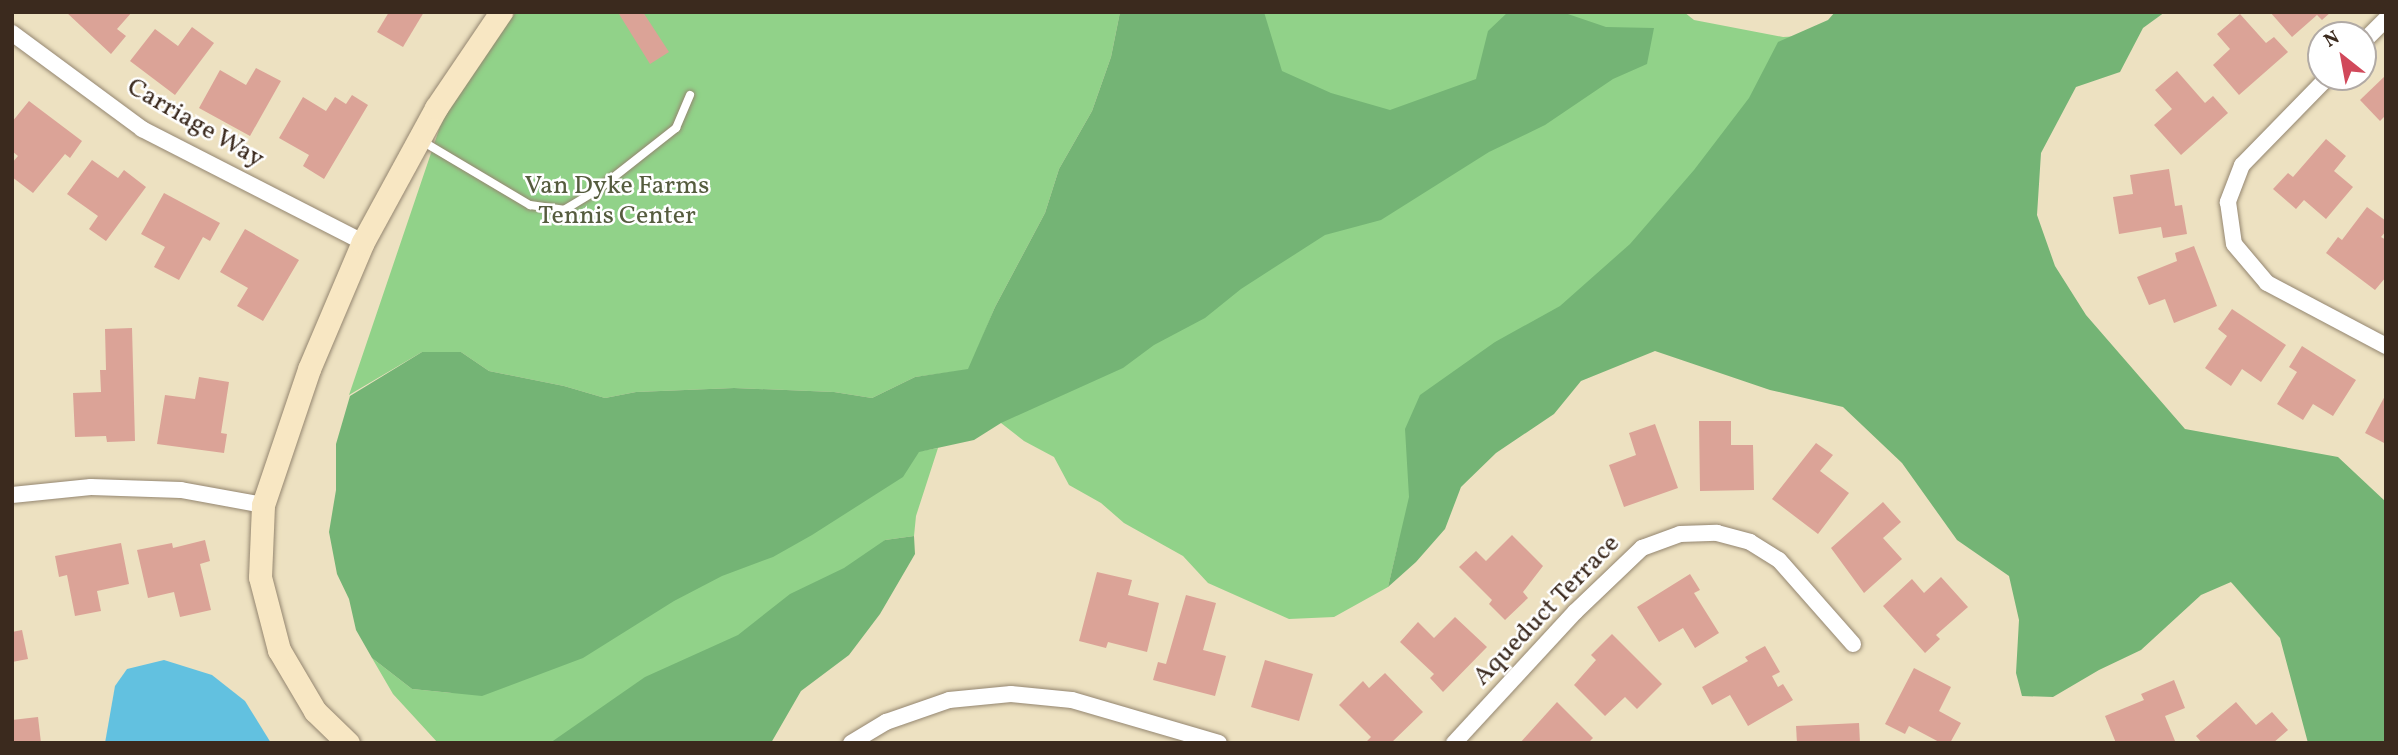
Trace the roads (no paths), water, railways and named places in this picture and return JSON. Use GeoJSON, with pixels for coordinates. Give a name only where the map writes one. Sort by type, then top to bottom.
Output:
{"type":"FeatureCollection","features":[{"type":"Feature","properties":{"kind":"street"},"geometry":{"type":"LineString","coordinates":[[348,743],[315,711],[279,650],[260,577],[263,505],[309,369],[363,242],[436,108],[501,12]]}},
{"type":"Feature","properties":{"kind":"street","name":"Carriage Way"},"geometry":{"type":"LineString","coordinates":[[12,33],[142,129],[363,242]]}},
{"type":"Feature","properties":{"kind":"street"},"geometry":{"type":"LineString","coordinates":[[2314,91],[2242,165],[2228,202],[2234,244],[2267,283],[2386,346]]}},
{"type":"Feature","properties":{"kind":"street"},"geometry":{"type":"LineString","coordinates":[[12,495],[91,487],[181,490],[263,505]]}},
{"type":"Feature","properties":{"kind":"street","name":"Aqueduct Terrace"},"geometry":{"type":"LineString","coordinates":[[1454,743],[1575,612],[1642,548],[1679,534],[1717,533],[1750,542],[1779,559],[1853,644]]}},
{"type":"Feature","properties":{"kind":"street"},"geometry":{"type":"LineString","coordinates":[[851,743],[886,722],[949,700],[1010,694],[1072,700],[1219,743]]}},
{"type":"Feature","properties":{"kind":"lane"},"geometry":{"type":"LineString","coordinates":[[419,139],[477,177],[530,205],[564,210],[596,191],[676,128],[690,96]]}},
{"type":"Feature","properties":{"kind":"water"},"geometry":{"type":"Polygon","coordinates":[[[164,660],[212,675],[245,701],[271,743],[105,743],[115,686],[127,669],[164,660]]]}},
{"type":"Feature","properties":{"kind":"park label","name":"Van Dyke Farms Tennis Center"},"geometry":{"type":"Point","coordinates":[617,202]}}]}
